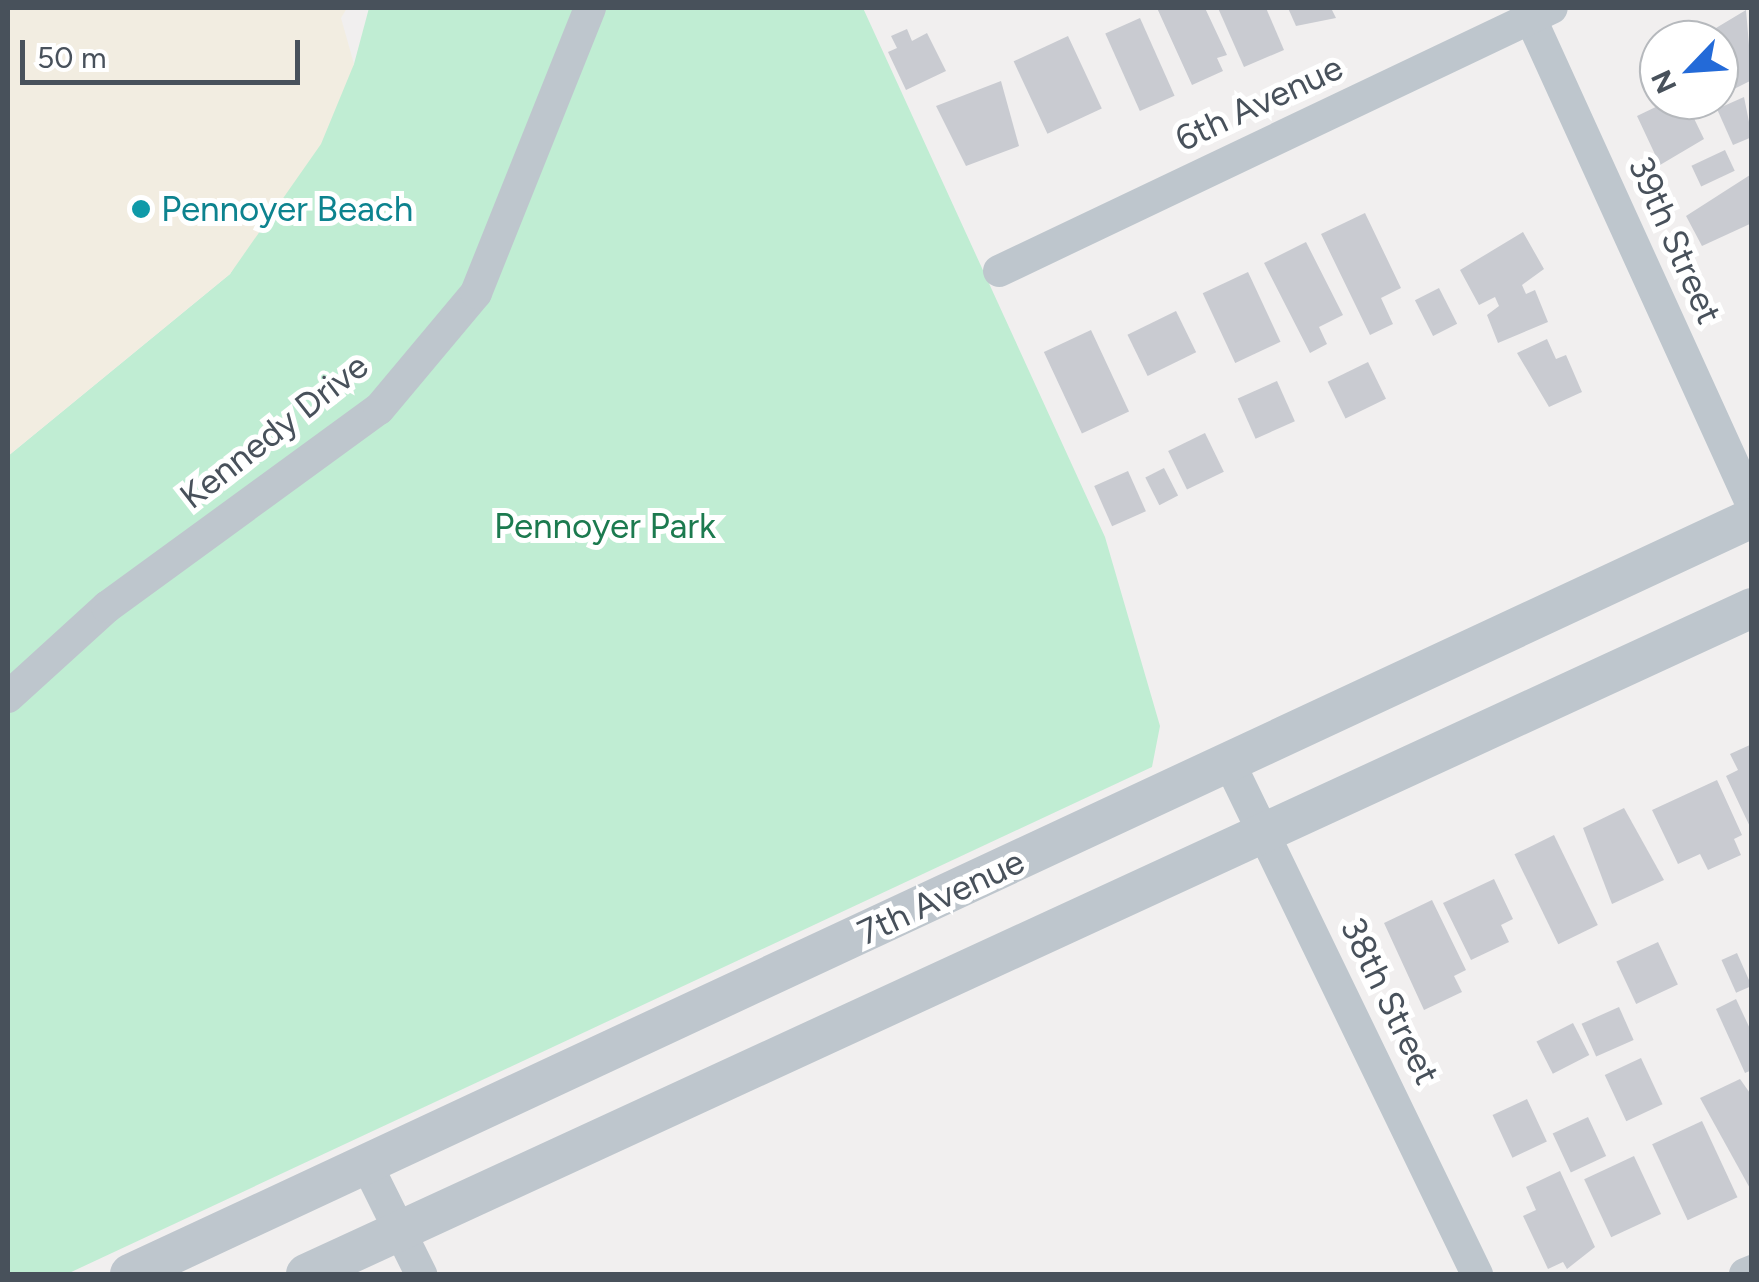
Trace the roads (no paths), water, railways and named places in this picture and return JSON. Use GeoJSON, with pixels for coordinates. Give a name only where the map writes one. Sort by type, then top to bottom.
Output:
{"type":"FeatureCollection","features":[{"type":"Feature","properties":{"kind":"street","name":"Kennedy Drive"},"geometry":{"type":"LineString","coordinates":[[8,697],[107,607],[379,410],[476,294],[590,8]]}},
{"type":"Feature","properties":{"kind":"street","name":"6th Avenue"},"geometry":{"type":"LineString","coordinates":[[1000,270],[1536,11]]}},
{"type":"Feature","properties":{"kind":"street","name":"39th Street"},"geometry":{"type":"LineString","coordinates":[[1536,11],[1752,504]]}},
{"type":"Feature","properties":{"kind":"street","name":"7th Avenue"},"geometry":{"type":"LineString","coordinates":[[130,1274],[1752,518]]}},
{"type":"Feature","properties":{"kind":"street","name":"7th Avenue"},"geometry":{"type":"LineString","coordinates":[[306,1274],[1263,827],[1752,608]]}},
{"type":"Feature","properties":{"kind":"street","name":"38th Street"},"geometry":{"type":"LineString","coordinates":[[1230,762],[1477,1274]]}},
{"type":"Feature","properties":{"kind":"street"},"geometry":{"type":"LineString","coordinates":[[368,1165],[420,1274]]}},
{"type":"Feature","properties":{"kind":"place","name":"Pennoyer Beach"},"geometry":{"type":"Point","coordinates":[141,209]}},
{"type":"Feature","properties":{"kind":"park label","name":"Pennoyer Park"},"geometry":{"type":"Point","coordinates":[605,526]}}]}
